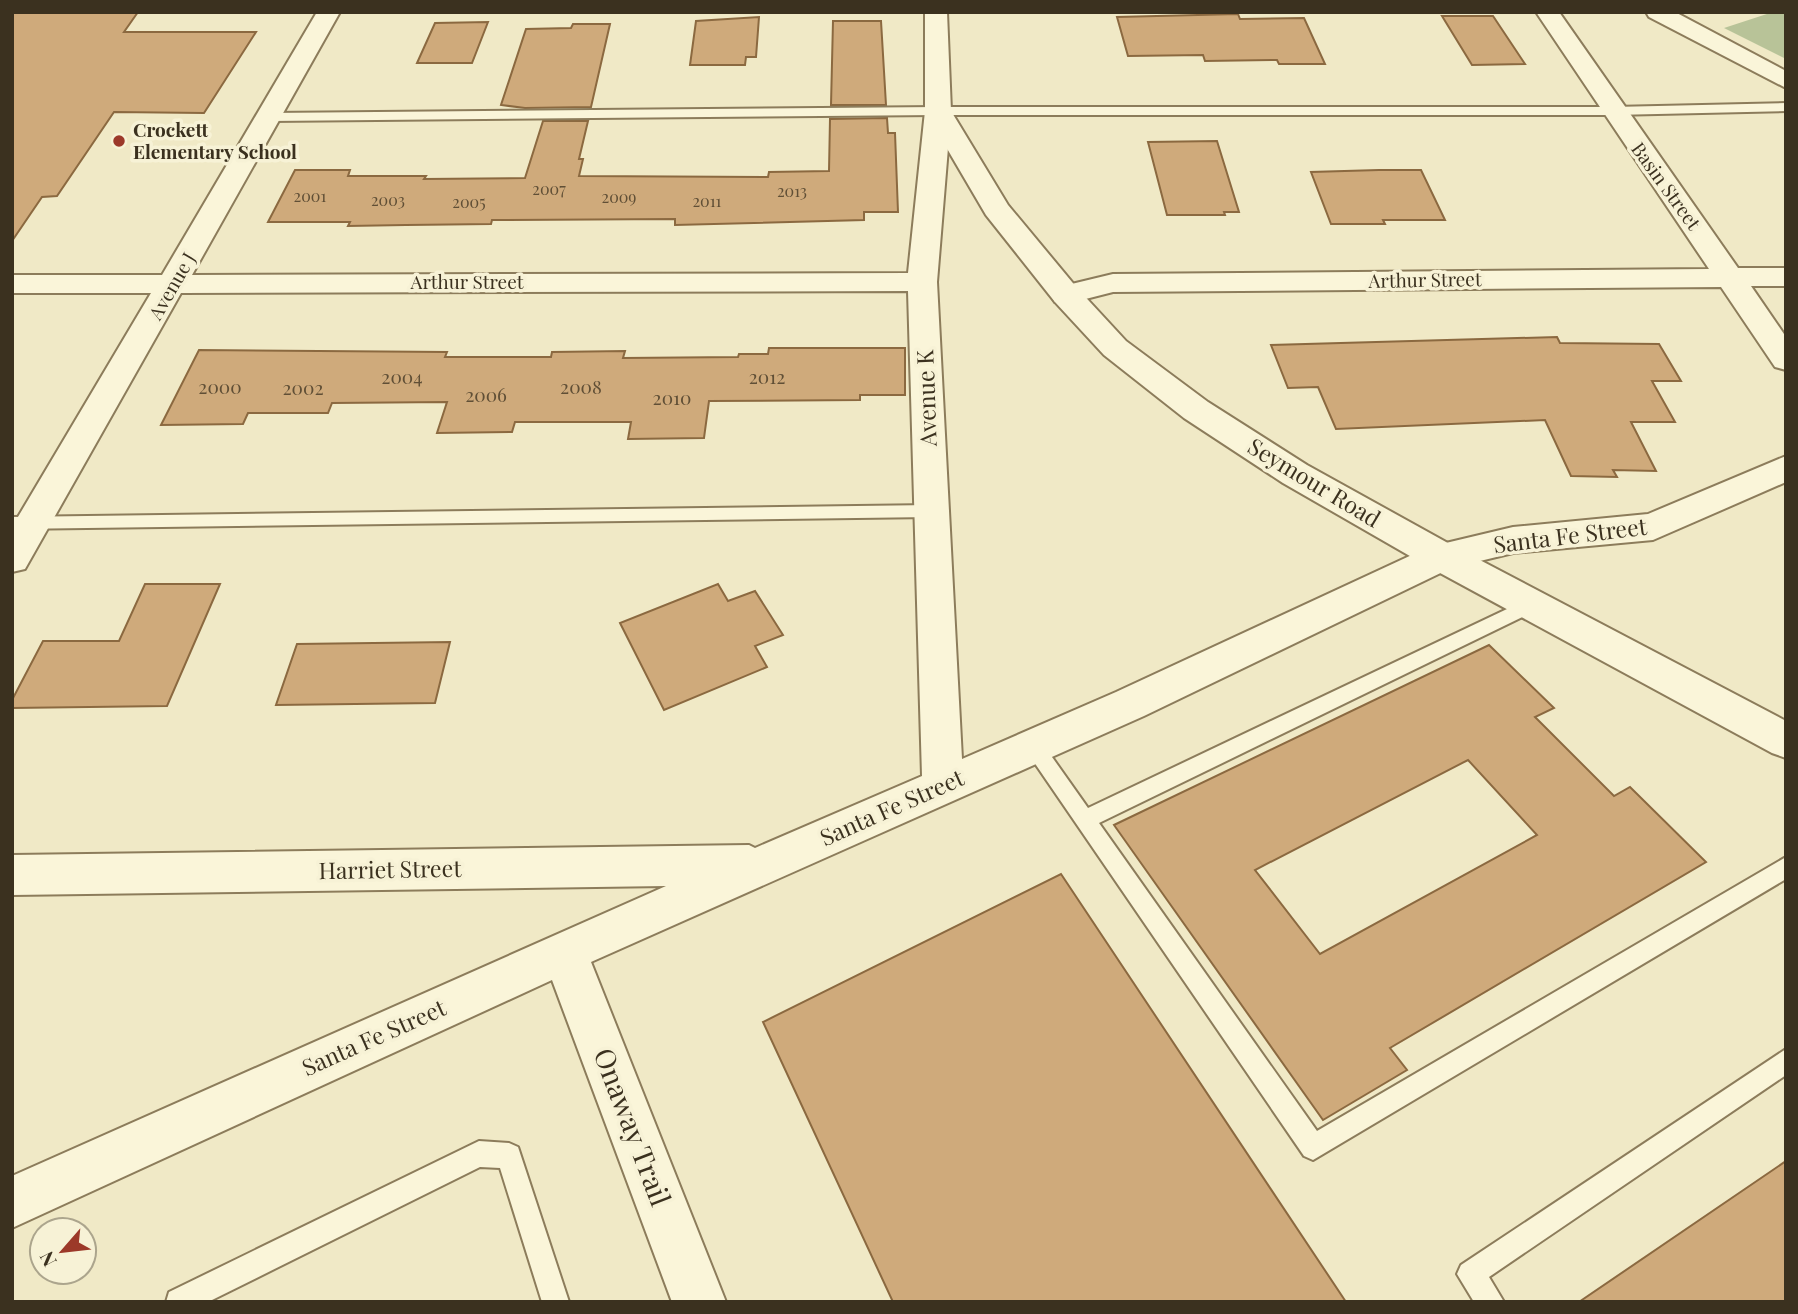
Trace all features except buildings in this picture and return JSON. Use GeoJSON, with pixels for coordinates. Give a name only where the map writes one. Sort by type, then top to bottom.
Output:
{"type":"FeatureCollection","features":[{"type":"Feature","properties":{"kind":"street","name":"Avenue J"},"geometry":{"type":"LineString","coordinates":[[12,559],[23,523],[175,281],[329,12]]}},
{"type":"Feature","properties":{"kind":"street","name":"Avenue K"},"geometry":{"type":"LineString","coordinates":[[936,12],[938,111],[922,282],[943,784]]}},
{"type":"Feature","properties":{"kind":"street","name":"Basin Street"},"geometry":{"type":"LineString","coordinates":[[1546,12],[1786,360]]}},
{"type":"Feature","properties":{"kind":"street"},"geometry":{"type":"LineString","coordinates":[[1657,12],[1786,80]]}},
{"type":"Feature","properties":{"kind":"street","name":"Seymour Road"},"geometry":{"type":"LineString","coordinates":[[938,111],[996,209],[1066,295],[1115,348],[1196,410],[1295,474],[1442,557],[1786,741]]}},
{"type":"Feature","properties":{"kind":"street","name":"Arthur Street"},"geometry":{"type":"LineString","coordinates":[[1066,295],[1113,283],[1786,277]]}},
{"type":"Feature","properties":{"kind":"street","name":"Arthur Street"},"geometry":{"type":"LineString","coordinates":[[12,284],[175,281],[922,282]]}},
{"type":"Feature","properties":{"kind":"street","name":"Santa Fe Street"},"geometry":{"type":"LineString","coordinates":[[12,1202],[564,952],[768,865],[943,784],[1130,704],[1442,557],[1513,540],[1653,527],[1786,468]]}},
{"type":"Feature","properties":{"kind":"street","name":"Harriet Street"},"geometry":{"type":"LineString","coordinates":[[12,875],[768,865]]}},
{"type":"Feature","properties":{"kind":"street","name":"Onaway Trail"},"geometry":{"type":"LineString","coordinates":[[564,952],[699,1302]]}},
{"type":"Feature","properties":{"kind":"lane"},"geometry":{"type":"LineString","coordinates":[[270,117],[938,111],[1613,111],[1786,107]]}},
{"type":"Feature","properties":{"kind":"lane"},"geometry":{"type":"LineString","coordinates":[[23,523],[932,511]]}},
{"type":"Feature","properties":{"kind":"lane"},"geometry":{"type":"LineString","coordinates":[[1084,820],[1530,605]]}},
{"type":"Feature","properties":{"kind":"lane"},"geometry":{"type":"LineString","coordinates":[[1033,746],[1312,1147],[1786,867]]}},
{"type":"Feature","properties":{"kind":"lane"},"geometry":{"type":"LineString","coordinates":[[1491,1302],[1470,1274],[1786,1061]]}},
{"type":"Feature","properties":{"kind":"lane"},"geometry":{"type":"LineString","coordinates":[[179,1302],[480,1154],[509,1156],[556,1302]]}},
{"type":"Feature","properties":{"kind":"green space"},"geometry":{"type":"Polygon","coordinates":[[[1773,12],[1786,12],[1786,59],[1724,28],[1773,12]]]}},
{"type":"Feature","properties":{"kind":"place","name":"Crockett Elementary School"},"geometry":{"type":"Point","coordinates":[119,141]}}]}
